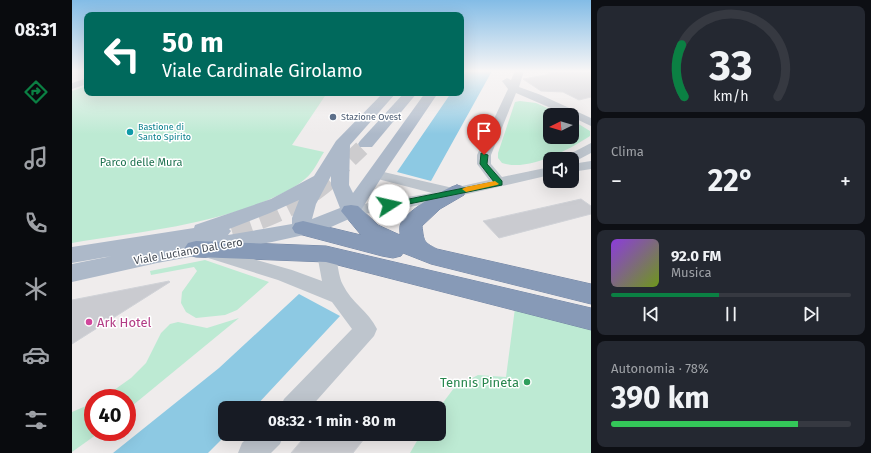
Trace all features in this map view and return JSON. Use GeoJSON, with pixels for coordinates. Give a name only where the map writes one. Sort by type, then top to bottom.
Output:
{"type":"FeatureCollection","features":[{"type":"Feature","properties":{"kind":"highway"},"geometry":{"type":"LineString","coordinates":[[424,252],[412,239],[411,224],[433,205],[457,191]]}},
{"type":"Feature","properties":{"kind":"highway"},"geometry":{"type":"LineString","coordinates":[[351,211],[364,226],[383,238],[424,252],[591,294]]}},
{"type":"Feature","properties":{"kind":"highway"},"geometry":{"type":"LineString","coordinates":[[303,228],[330,233],[361,244],[424,252]]}},
{"type":"Feature","properties":{"kind":"highway"},"geometry":{"type":"LineString","coordinates":[[303,228],[326,254]]}},
{"type":"Feature","properties":{"kind":"highway"},"geometry":{"type":"LineString","coordinates":[[193,242],[326,254],[591,319]]}},
{"type":"Feature","properties":{"kind":"main road","name":"Viale Luciano Dal Cero"},"geometry":{"type":"LineString","coordinates":[[303,228],[302,218],[306,204],[342,144],[387,96]]}},
{"type":"Feature","properties":{"kind":"main road"},"geometry":{"type":"LineString","coordinates":[[366,144],[408,96]]}},
{"type":"Feature","properties":{"kind":"main road"},"geometry":{"type":"LineString","coordinates":[[351,211],[430,96]]}},
{"type":"Feature","properties":{"kind":"main road"},"geometry":{"type":"LineString","coordinates":[[342,144],[340,185],[351,211]]}},
{"type":"Feature","properties":{"kind":"main road","name":"Viale Luciano Dal Cero"},"geometry":{"type":"LineString","coordinates":[[72,273],[193,242],[305,189],[322,178]]}},
{"type":"Feature","properties":{"kind":"main road","name":"Viale Luciano Dal Cero"},"geometry":{"type":"LineString","coordinates":[[72,255],[303,228],[322,224],[351,211]]}},
{"type":"Feature","properties":{"kind":"street"},"geometry":{"type":"LineString","coordinates":[[499,183],[484,164],[484,155],[512,92]]}},
{"type":"Feature","properties":{"kind":"street"},"geometry":{"type":"LineString","coordinates":[[522,92],[544,100],[591,122]]}},
{"type":"Feature","properties":{"kind":"street"},"geometry":{"type":"LineString","coordinates":[[579,154],[591,147]]}},
{"type":"Feature","properties":{"kind":"street"},"geometry":{"type":"LineString","coordinates":[[579,167],[591,165]]}},
{"type":"Feature","properties":{"kind":"street"},"geometry":{"type":"LineString","coordinates":[[351,211],[415,201],[543,173]]}},
{"type":"Feature","properties":{"kind":"street"},"geometry":{"type":"LineString","coordinates":[[375,174],[431,188],[457,191]]}},
{"type":"Feature","properties":{"kind":"street"},"geometry":{"type":"LineString","coordinates":[[193,242],[338,296]]}},
{"type":"Feature","properties":{"kind":"street"},"geometry":{"type":"LineString","coordinates":[[299,401],[366,329],[338,296],[326,268],[326,254]]}},
{"type":"Feature","properties":{"kind":"street"},"geometry":{"type":"LineString","coordinates":[[252,453],[263,441]]}},
{"type":"Feature","properties":{"kind":"green space","name":"Parco delle Mura"},"geometry":{"type":"Polygon","coordinates":[[[72,92],[84,92],[84,96],[325,96],[292,145],[324,152],[311,173],[292,188],[268,200],[244,209],[196,222],[72,243],[72,92]]]}},
{"type":"Feature","properties":{"kind":"green space"},"geometry":{"type":"Polygon","coordinates":[[[520,101],[536,103],[547,108],[543,108],[543,144],[576,144],[562,152],[543,152],[543,160],[535,162],[523,165],[502,163],[498,158],[498,153],[515,102],[520,101]]]}},
{"type":"Feature","properties":{"kind":"green space"},"geometry":{"type":"Polygon","coordinates":[[[579,124],[590,131],[590,136],[579,142],[579,124]]]}},
{"type":"Feature","properties":{"kind":"green space"},"geometry":{"type":"Polygon","coordinates":[[[205,260],[269,282],[237,310],[225,315],[196,318],[186,312],[181,303],[182,292],[197,271],[194,267],[151,275],[150,271],[205,260]]]}},
{"type":"Feature","properties":{"kind":"green space","name":"Tennis Pineta"},"geometry":{"type":"Polygon","coordinates":[[[515,308],[591,328],[591,453],[410,453],[417,441],[446,441],[446,401],[444,401],[454,388],[478,375],[506,377],[515,308]]]}},
{"type":"Feature","properties":{"kind":"green space"},"geometry":{"type":"Polygon","coordinates":[[[239,318],[136,403],[136,389],[116,389],[131,378],[146,363],[161,333],[170,324],[178,322],[207,328],[239,318]]]}},
{"type":"Feature","properties":{"kind":"green space"},"geometry":{"type":"Polygon","coordinates":[[[84,407],[84,441],[87,441],[72,452],[72,412],[84,407]]]}},
{"type":"Feature","properties":{"kind":"water"},"geometry":{"type":"Polygon","coordinates":[[[464,92],[480,92],[431,181],[397,172],[449,96],[464,96],[464,92]]]}},
{"type":"Feature","properties":{"kind":"water"},"geometry":{"type":"Polygon","coordinates":[[[299,294],[340,316],[261,401],[218,401],[218,441],[220,441],[208,453],[113,453],[128,441],[136,441],[136,435],[219,368],[299,294]]]}},
{"type":"Feature","properties":{"kind":"building"},"geometry":{"type":"Polygon","coordinates":[[[563,92],[591,92],[591,97],[579,100],[563,92]]]}},
{"type":"Feature","properties":{"kind":"building"},"geometry":{"type":"Polygon","coordinates":[[[581,199],[591,206],[591,214],[499,238],[483,221],[581,199]]]}},
{"type":"Feature","properties":{"kind":"building","name":"Ark Hotel"},"geometry":{"type":"Polygon","coordinates":[[[170,282],[72,344],[72,300],[170,282]]]}},
{"type":"Feature","properties":{"kind":"building"},"geometry":{"type":"Polygon","coordinates":[[[301,441],[362,441],[353,453],[291,453],[301,441]]]}},
{"type":"Feature","properties":{"kind":"tunnel"},"geometry":{"type":"LineString","coordinates":[[333,176],[366,144]]}},
{"type":"Feature","properties":{"kind":"tunnel"},"geometry":{"type":"LineString","coordinates":[[202,236],[238,227],[272,214],[305,197],[334,175]]}},
{"type":"Feature","properties":{"kind":"slow traffic"},"geometry":{"type":"LineString","coordinates":[[466,189],[495,184]]}},
{"type":"Feature","properties":{"kind":"place","name":"Stazione Ovest"},"geometry":{"type":"Point","coordinates":[333,117]}},
{"type":"Feature","properties":{"kind":"place","name":"Bastione di Santo Spirito"},"geometry":{"type":"Point","coordinates":[130,132]}},
{"type":"Feature","properties":{"kind":"place","name":"Ark Hotel"},"geometry":{"type":"Point","coordinates":[89,322]}},
{"type":"Feature","properties":{"kind":"place","name":"Tennis Pineta"},"geometry":{"type":"Point","coordinates":[527,382]}},
{"type":"Feature","properties":{"kind":"route"},"geometry":{"type":"LineString","coordinates":[[389,205],[499,183],[484,164],[484,155]]}}]}
